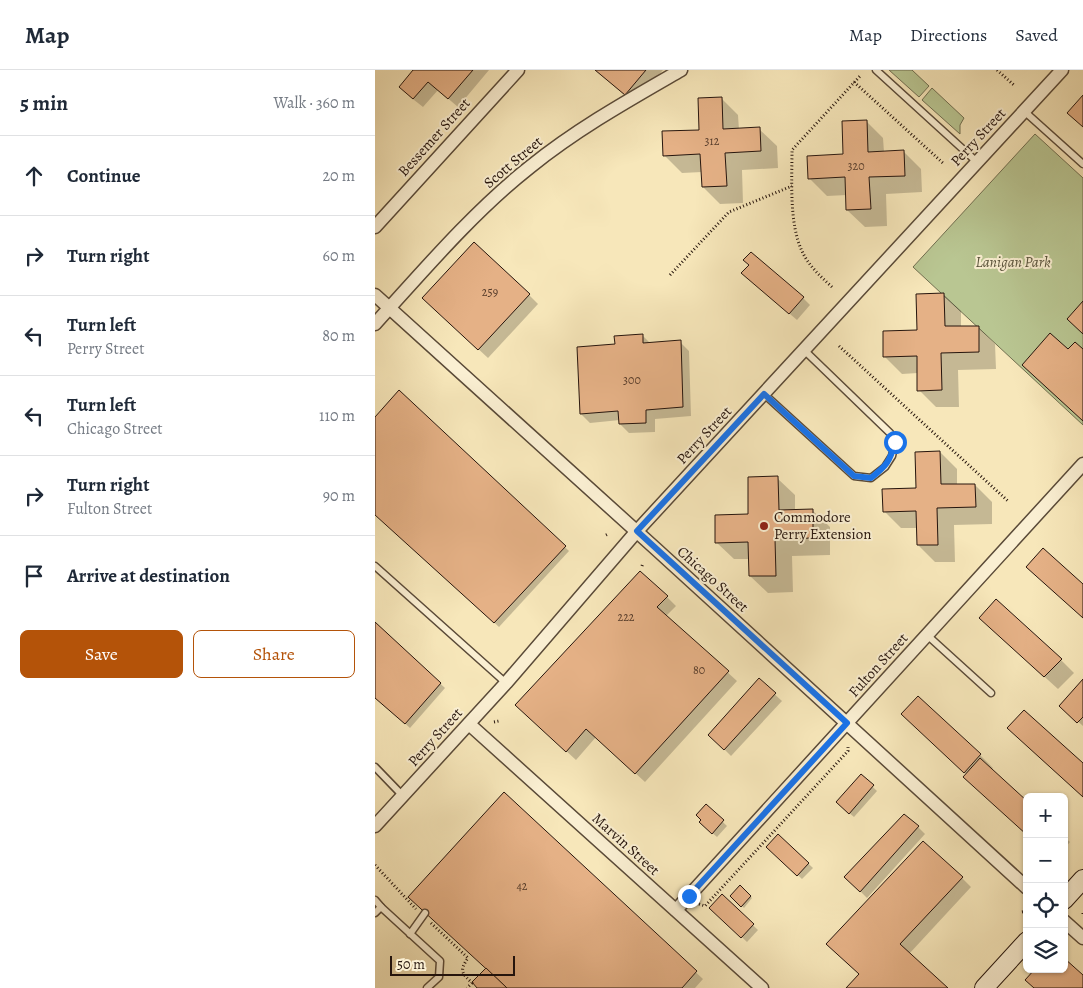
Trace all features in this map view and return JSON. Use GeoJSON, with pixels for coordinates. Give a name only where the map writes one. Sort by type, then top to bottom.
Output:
{"type":"FeatureCollection","features":[{"type":"Feature","properties":{"kind":"street","name":"Bessemer Street"},"geometry":{"type":"LineString","coordinates":[[375,227],[518,70]]}},
{"type":"Feature","properties":{"kind":"street","name":"Scott Street"},"geometry":{"type":"LineString","coordinates":[[375,324],[462,229],[511,182],[571,136],[613,108],[681,70]]}},
{"type":"Feature","properties":{"kind":"street","name":"Perry Street"},"geometry":{"type":"LineString","coordinates":[[375,826],[506,683],[637,531],[1062,70]]}},
{"type":"Feature","properties":{"kind":"street","name":"Chicago Street"},"geometry":{"type":"LineString","coordinates":[[375,295],[637,531],[1023,884]]}},
{"type":"Feature","properties":{"kind":"street","name":"Fulton Street"},"geometry":{"type":"LineString","coordinates":[[676,910],[1083,464]]}},
{"type":"Feature","properties":{"kind":"street","name":"Marvin Street"},"geometry":{"type":"LineString","coordinates":[[469,724],[762,988]]}},
{"type":"Feature","properties":{"kind":"street"},"geometry":{"type":"LineString","coordinates":[[1068,896],[1083,880]]}},
{"type":"Feature","properties":{"kind":"street"},"geometry":{"type":"LineString","coordinates":[[1068,925],[1083,938]]}},
{"type":"Feature","properties":{"kind":"street"},"geometry":{"type":"LineString","coordinates":[[984,988],[1023,945]]}},
{"type":"Feature","properties":{"kind":"lane"},"geometry":{"type":"LineString","coordinates":[[876,70],[977,162]]}},
{"type":"Feature","properties":{"kind":"lane"},"geometry":{"type":"LineString","coordinates":[[1024,111],[1083,164]]}},
{"type":"Feature","properties":{"kind":"lane"},"geometry":{"type":"LineString","coordinates":[[764,394],[854,476],[871,478],[885,467],[892,456],[895,442],[890,433],[804,350]]}},
{"type":"Feature","properties":{"kind":"lane"},"geometry":{"type":"LineString","coordinates":[[375,566],[506,683]]}},
{"type":"Feature","properties":{"kind":"lane"},"geometry":{"type":"LineString","coordinates":[[927,635],[991,693]]}},
{"type":"Feature","properties":{"kind":"lane"},"geometry":{"type":"LineString","coordinates":[[375,767],[403,796]]}},
{"type":"Feature","properties":{"kind":"lane"},"geometry":{"type":"LineString","coordinates":[[375,900],[440,961],[439,977],[427,988]]}},
{"type":"Feature","properties":{"kind":"lane"},"geometry":{"type":"LineString","coordinates":[[375,913],[381,907]]}},
{"type":"Feature","properties":{"kind":"lane"},"geometry":{"type":"LineString","coordinates":[[410,934],[425,913]]}},
{"type":"Feature","properties":{"kind":"path"},"geometry":{"type":"LineString","coordinates":[[997,70],[1015,86]]}},
{"type":"Feature","properties":{"kind":"path"},"geometry":{"type":"LineString","coordinates":[[832,287],[813,268],[801,250],[795,223],[792,150],[861,74]]}},
{"type":"Feature","properties":{"kind":"path"},"geometry":{"type":"LineString","coordinates":[[854,82],[943,164]]}},
{"type":"Feature","properties":{"kind":"path"},"geometry":{"type":"LineString","coordinates":[[670,275],[729,212],[792,186]]}},
{"type":"Feature","properties":{"kind":"path"},"geometry":{"type":"LineString","coordinates":[[839,346],[1009,502]]}},
{"type":"Feature","properties":{"kind":"path"},"geometry":{"type":"LineString","coordinates":[[494,722],[499,721]]}},
{"type":"Feature","properties":{"kind":"path"},"geometry":{"type":"LineString","coordinates":[[700,905],[705,906],[848,750],[848,747]]}},
{"type":"Feature","properties":{"kind":"path"},"geometry":{"type":"LineString","coordinates":[[375,865],[416,909]]}},
{"type":"Feature","properties":{"kind":"path"},"geometry":{"type":"LineString","coordinates":[[431,923],[468,958],[462,970],[471,983],[467,988]]}},
{"type":"Feature","properties":{"kind":"green space"},"geometry":{"type":"Polygon","coordinates":[[[889,70],[912,70],[929,86],[919,97],[889,70]]]}},
{"type":"Feature","properties":{"kind":"green space"},"geometry":{"type":"Polygon","coordinates":[[[932,88],[964,118],[960,125],[960,134],[922,100],[932,88]]]}},
{"type":"Feature","properties":{"kind":"green space","name":"Lanigan Park"},"geometry":{"type":"Polygon","coordinates":[[[1035,134],[1083,178],[1083,425],[913,267],[1035,134]]]}},
{"type":"Feature","properties":{"kind":"building"},"geometry":{"type":"Polygon","coordinates":[[[413,70],[473,70],[448,99],[428,82],[413,99],[399,87],[413,70]]]}},
{"type":"Feature","properties":{"kind":"building"},"geometry":{"type":"Polygon","coordinates":[[[595,70],[646,70],[625,95],[595,70]]]}},
{"type":"Feature","properties":{"kind":"building"},"geometry":{"type":"Polygon","coordinates":[[[1083,95],[1083,127],[1067,113],[1083,95]]]}},
{"type":"Feature","properties":{"kind":"building"},"geometry":{"type":"Polygon","coordinates":[[[722,97],[723,129],[760,127],[761,151],[725,153],[727,186],[702,187],[700,154],[663,156],[662,131],[699,130],[698,98],[722,97]]]}},
{"type":"Feature","properties":{"kind":"building"},"geometry":{"type":"Polygon","coordinates":[[[867,120],[868,152],[904,150],[905,176],[869,177],[871,209],[846,210],[845,177],[808,179],[807,156],[843,154],[842,121],[867,120]]]}},
{"type":"Feature","properties":{"kind":"building"},"geometry":{"type":"Polygon","coordinates":[[[474,242],[530,294],[478,350],[422,298],[474,242]]]}},
{"type":"Feature","properties":{"kind":"building"},"geometry":{"type":"Polygon","coordinates":[[[751,252],[804,297],[789,314],[741,273],[749,265],[743,260],[751,252]]]}},
{"type":"Feature","properties":{"kind":"building"},"geometry":{"type":"Polygon","coordinates":[[[944,293],[945,326],[979,326],[979,352],[941,353],[942,390],[917,391],[917,356],[883,357],[883,331],[917,330],[916,294],[944,293]]]}},
{"type":"Feature","properties":{"kind":"building"},"geometry":{"type":"Polygon","coordinates":[[[1083,301],[1083,334],[1067,319],[1083,301]]]}},
{"type":"Feature","properties":{"kind":"building"},"geometry":{"type":"Polygon","coordinates":[[[1050,333],[1068,349],[1075,342],[1083,349],[1083,421],[1022,365],[1050,333]]]}},
{"type":"Feature","properties":{"kind":"building"},"geometry":{"type":"Polygon","coordinates":[[[643,334],[643,343],[681,340],[683,407],[646,410],[646,423],[619,424],[618,411],[580,414],[577,347],[615,344],[614,336],[643,334]]]}},
{"type":"Feature","properties":{"kind":"building"},"geometry":{"type":"Polygon","coordinates":[[[399,390],[566,546],[494,623],[375,515],[375,417],[399,390]]]}},
{"type":"Feature","properties":{"kind":"building","name":"Commodore Perry Extension"},"geometry":{"type":"Polygon","coordinates":[[[940,451],[941,484],[975,484],[976,507],[937,508],[938,545],[917,545],[916,511],[883,512],[882,489],[916,488],[915,452],[940,451]]]}},
{"type":"Feature","properties":{"kind":"building","name":"Commodore Perry Extension"},"geometry":{"type":"Polygon","coordinates":[[[778,476],[779,510],[813,509],[813,538],[775,539],[776,576],[749,576],[748,542],[715,543],[715,515],[748,514],[748,477],[778,476]]]}},
{"type":"Feature","properties":{"kind":"building"},"geometry":{"type":"Polygon","coordinates":[[[1043,548],[1083,584],[1083,618],[1026,567],[1043,548]]]}},
{"type":"Feature","properties":{"kind":"building"},"geometry":{"type":"Polygon","coordinates":[[[640,571],[668,596],[657,607],[729,671],[635,774],[586,729],[566,752],[515,705],[640,571]]]}},
{"type":"Feature","properties":{"kind":"building"},"geometry":{"type":"Polygon","coordinates":[[[996,599],[1062,659],[1044,677],[979,618],[996,599]]]}},
{"type":"Feature","properties":{"kind":"building"},"geometry":{"type":"Polygon","coordinates":[[[375,622],[441,683],[405,724],[375,698],[375,622]]]}},
{"type":"Feature","properties":{"kind":"building"},"geometry":{"type":"Polygon","coordinates":[[[759,678],[776,693],[724,750],[708,735],[759,678]]]}},
{"type":"Feature","properties":{"kind":"building"},"geometry":{"type":"Polygon","coordinates":[[[1083,679],[1083,717],[1077,723],[1059,706],[1083,679]]]}},
{"type":"Feature","properties":{"kind":"building"},"geometry":{"type":"Polygon","coordinates":[[[918,696],[981,754],[964,773],[901,714],[918,696]]]}},
{"type":"Feature","properties":{"kind":"building"},"geometry":{"type":"Polygon","coordinates":[[[1024,710],[1083,763],[1083,797],[1007,728],[1024,710]]]}},
{"type":"Feature","properties":{"kind":"building"},"geometry":{"type":"Polygon","coordinates":[[[980,758],[1023,797],[1023,831],[963,777],[980,758]]]}},
{"type":"Feature","properties":{"kind":"building"},"geometry":{"type":"Polygon","coordinates":[[[861,774],[874,785],[849,814],[836,802],[861,774]]]}},
{"type":"Feature","properties":{"kind":"building"},"geometry":{"type":"Polygon","coordinates":[[[504,792],[697,971],[682,988],[507,988],[408,897],[504,792]]]}},
{"type":"Feature","properties":{"kind":"building"},"geometry":{"type":"Polygon","coordinates":[[[706,804],[724,820],[712,834],[699,822],[701,820],[696,815],[706,804]]]}},
{"type":"Feature","properties":{"kind":"building"},"geometry":{"type":"Polygon","coordinates":[[[904,814],[919,826],[860,892],[844,877],[904,814]]]}},
{"type":"Feature","properties":{"kind":"building"},"geometry":{"type":"Polygon","coordinates":[[[778,834],[809,863],[797,876],[766,847],[778,834]]]}},
{"type":"Feature","properties":{"kind":"building"},"geometry":{"type":"Polygon","coordinates":[[[923,841],[963,877],[900,944],[948,988],[846,988],[859,974],[826,944],[923,841]]]}},
{"type":"Feature","properties":{"kind":"building"},"geometry":{"type":"Polygon","coordinates":[[[740,885],[751,896],[741,907],[730,896],[740,885]]]}},
{"type":"Feature","properties":{"kind":"building"},"geometry":{"type":"Polygon","coordinates":[[[722,894],[754,924],[741,938],[709,908],[722,894]]]}},
{"type":"Feature","properties":{"kind":"building"},"geometry":{"type":"Polygon","coordinates":[[[1068,962],[1083,975],[1083,988],[1034,988],[1025,980],[1031,973],[1068,973],[1068,962]]]}},
{"type":"Feature","properties":{"kind":"building"},"geometry":{"type":"Polygon","coordinates":[[[486,968],[507,988],[477,988],[472,982],[486,968]]]}},
{"type":"Feature","properties":{"kind":"place","name":"Commodore Perry Extension"},"geometry":{"type":"Point","coordinates":[764,526]}},
{"type":"Feature","properties":{"kind":"route"},"geometry":{"type":"LineString","coordinates":[[689,896],[847,723],[637,531],[764,394],[854,476],[871,478],[885,467],[892,456],[895,442]]}}]}
